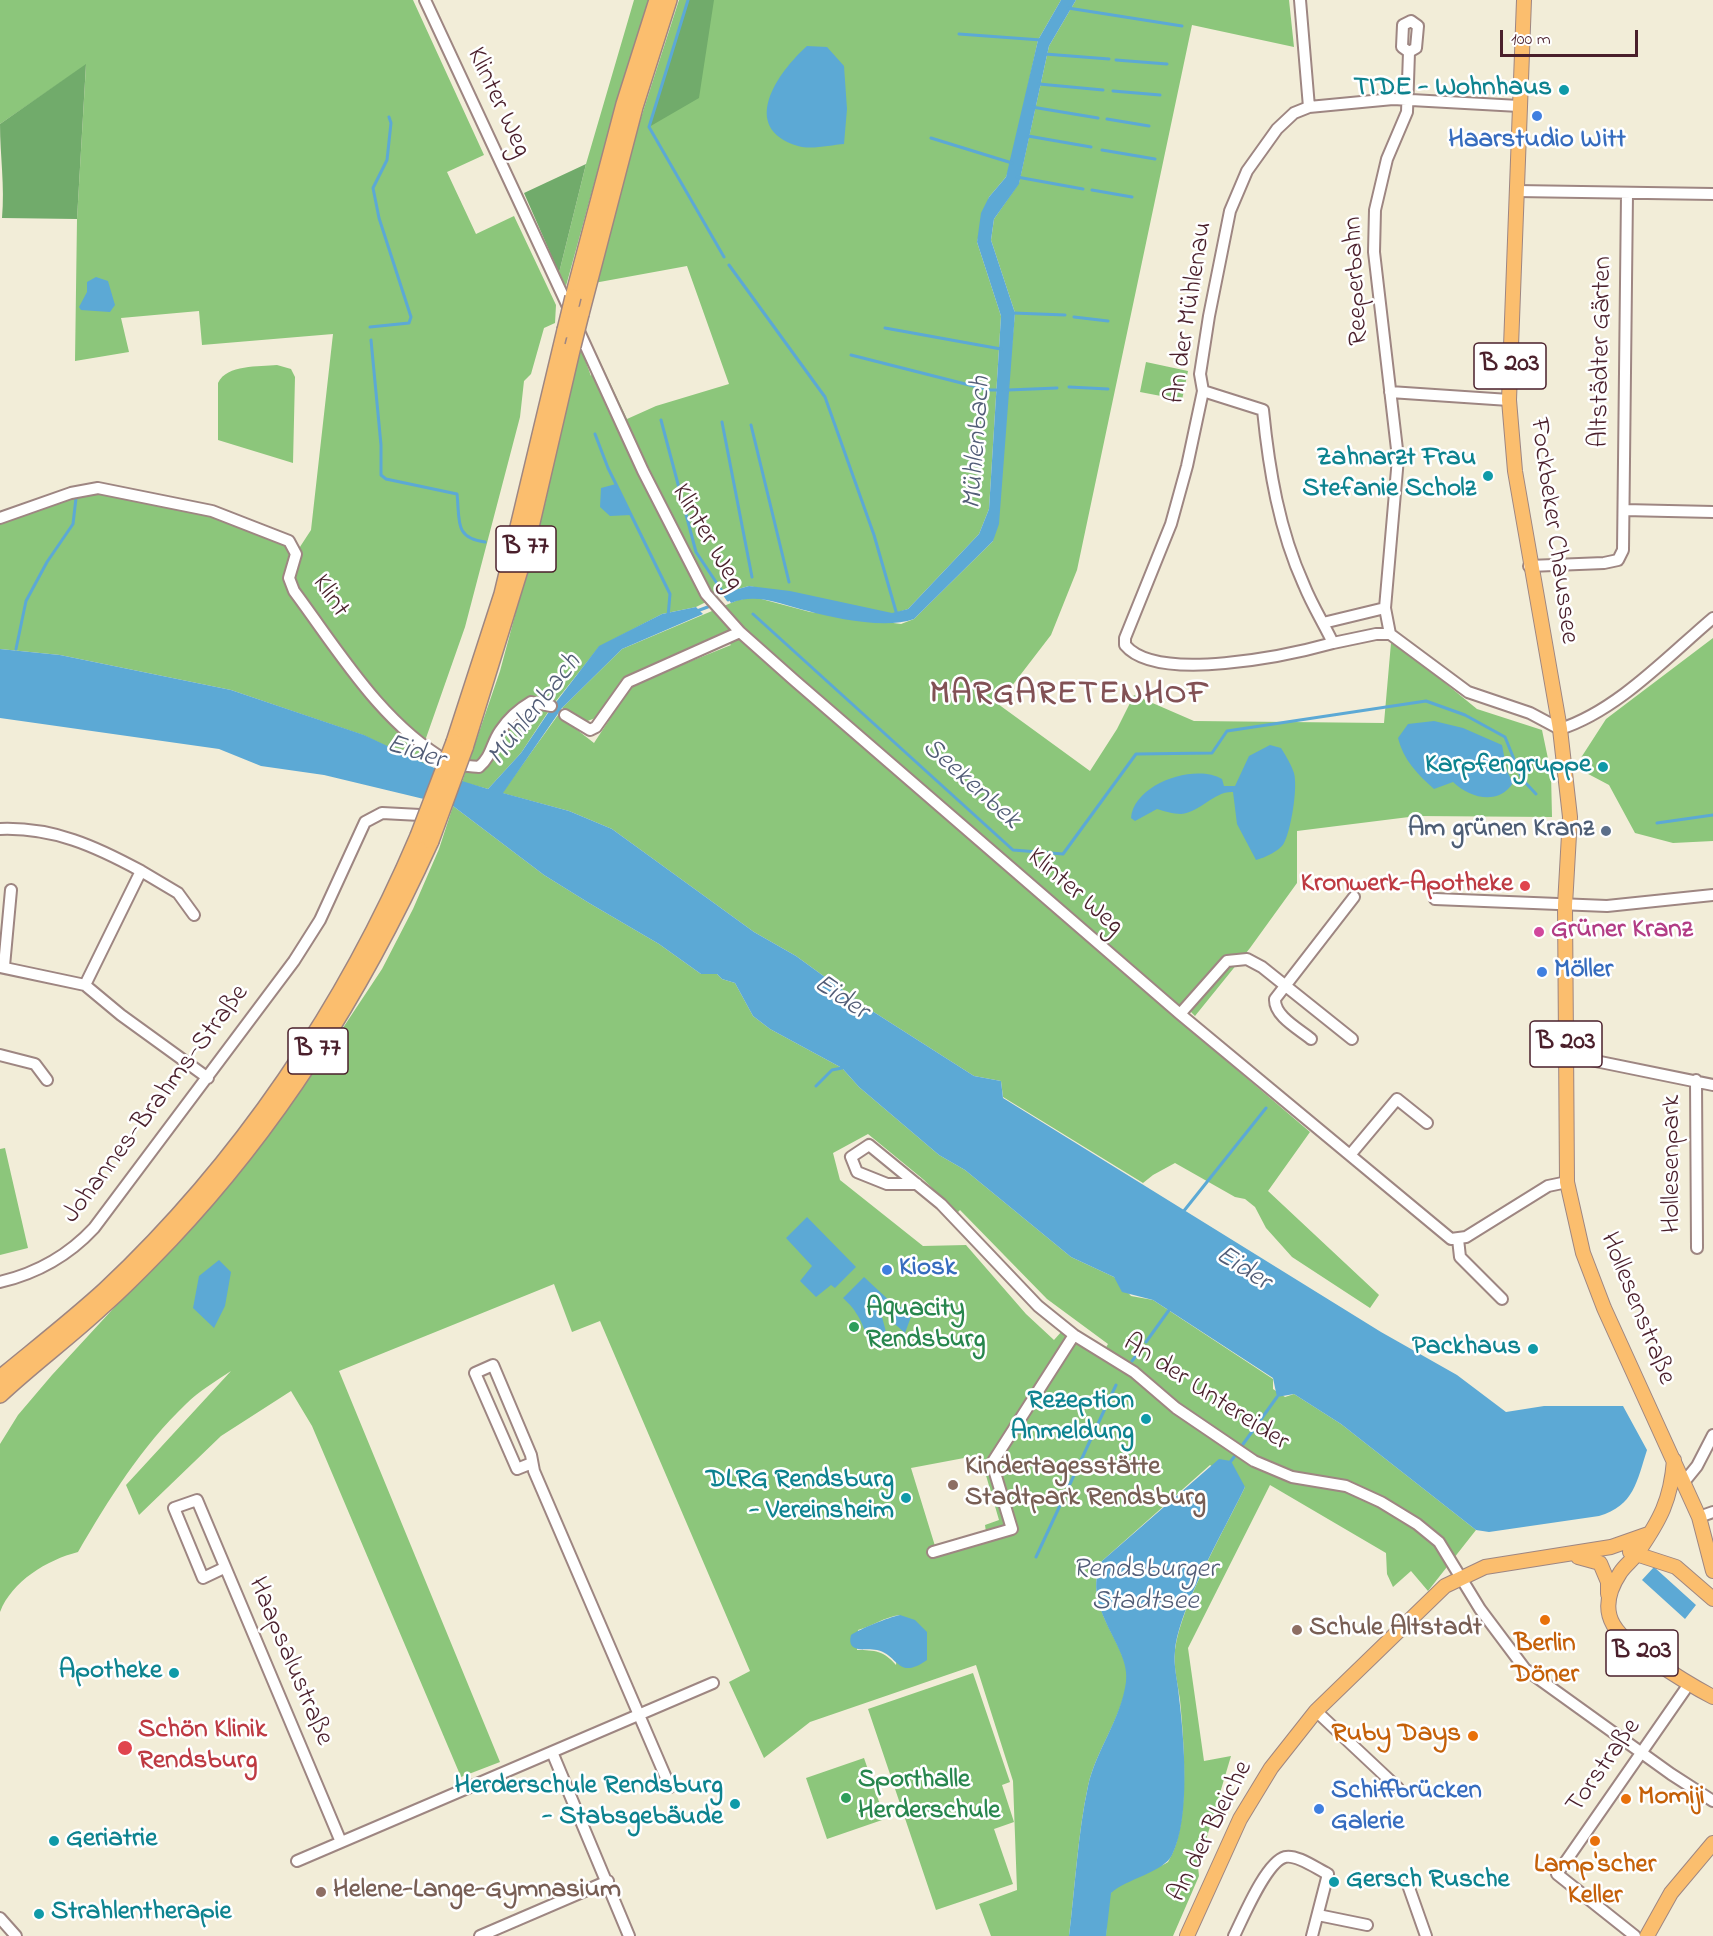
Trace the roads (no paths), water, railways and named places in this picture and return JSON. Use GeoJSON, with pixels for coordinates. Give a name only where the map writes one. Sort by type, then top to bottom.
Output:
{"type":"FeatureCollection","features":[{"type":"Feature","properties":{"kind":"highway","name":"B 77"},"geometry":{"type":"LineString","coordinates":[[459,745],[502,594],[573,297],[624,104],[657,0]]}},
{"type":"Feature","properties":{"kind":"highway","name":"B 77"},"geometry":{"type":"LineString","coordinates":[[8,1379],[103,1306],[172,1238],[265,1126],[344,1010],[402,904],[524,557],[581,314],[635,107],[669,0]]}},
{"type":"Feature","properties":{"kind":"highway"},"geometry":{"type":"LineString","coordinates":[[0,1393],[8,1379]]}},
{"type":"Feature","properties":{"kind":"main road","name":"Fockbeker Chaussee"},"geometry":{"type":"LineString","coordinates":[[1524,0],[1509,400],[1515,471],[1529,566],[1560,729],[1570,816]]}},
{"type":"Feature","properties":{"kind":"main road","name":"Hollesenstraße"},"geometry":{"type":"LineString","coordinates":[[1570,816],[1565,906],[1568,1182],[1583,1253],[1604,1308],[1674,1458],[1672,1486],[1665,1511],[1648,1534],[1638,1554]]}},
{"type":"Feature","properties":{"kind":"main road","name":"B 203"},"geometry":{"type":"LineString","coordinates":[[1674,1458],[1699,1517],[1713,1570]]}},
{"type":"Feature","properties":{"kind":"main road"},"geometry":{"type":"LineString","coordinates":[[1611,1547],[1648,1534]]}},
{"type":"Feature","properties":{"kind":"main road","name":"An der Bleiche"},"geometry":{"type":"LineString","coordinates":[[1187,1936],[1248,1805],[1276,1761],[1316,1711],[1445,1586],[1461,1576],[1509,1562],[1611,1547],[1676,1567],[1713,1599]]}},
{"type":"Feature","properties":{"kind":"main road","name":"B 203"},"geometry":{"type":"LineString","coordinates":[[1638,1554],[1620,1572],[1612,1588],[1609,1611],[1612,1625],[1621,1639],[1689,1684],[1713,1697]]}},
{"type":"Feature","properties":{"kind":"main road"},"geometry":{"type":"LineString","coordinates":[[1566,1555],[1600,1563],[1608,1582],[1609,1611]]}},
{"type":"Feature","properties":{"kind":"main road"},"geometry":{"type":"LineString","coordinates":[[1647,1936],[1671,1893],[1713,1843]]}},
{"type":"Feature","properties":{"kind":"street","name":"Klinter Weg"},"geometry":{"type":"LineString","coordinates":[[425,0],[643,471],[706,594],[740,632],[1179,1014],[1451,1239],[1458,1239]]}},
{"type":"Feature","properties":{"kind":"street"},"geometry":{"type":"LineString","coordinates":[[1300,0],[1309,107]]}},
{"type":"Feature","properties":{"kind":"street"},"geometry":{"type":"LineString","coordinates":[[1409,52],[1409,100]]}},
{"type":"Feature","properties":{"kind":"street","name":"An der Mühlenau"},"geometry":{"type":"LineString","coordinates":[[1333,643],[1294,654],[1222,664],[1154,661],[1130,651],[1125,645],[1125,638],[1171,524],[1191,448],[1203,391],[1200,374],[1209,316],[1230,211],[1247,171],[1277,129],[1294,113],[1309,107],[1409,100],[1519,106]]}},
{"type":"Feature","properties":{"kind":"street","name":"Reeperbahn"},"geometry":{"type":"LineString","coordinates":[[1390,634],[1385,608],[1398,458],[1374,252],[1375,210],[1387,159],[1409,100]]}},
{"type":"Feature","properties":{"kind":"street"},"geometry":{"type":"LineString","coordinates":[[1516,191],[1713,194]]}},
{"type":"Feature","properties":{"kind":"street","name":"Altstädter Gärten"},"geometry":{"type":"LineString","coordinates":[[1529,566],[1604,563],[1618,560],[1623,550],[1627,194]]}},
{"type":"Feature","properties":{"kind":"street"},"geometry":{"type":"LineString","coordinates":[[1203,391],[1263,410],[1269,464],[1279,516],[1303,585],[1333,643],[1376,634],[1390,634],[1468,692],[1530,713],[1560,729],[1578,723],[1606,708],[1713,618]]}},
{"type":"Feature","properties":{"kind":"street"},"geometry":{"type":"LineString","coordinates":[[1390,392],[1509,400]]}},
{"type":"Feature","properties":{"kind":"street","name":"Klint"},"geometry":{"type":"LineString","coordinates":[[0,518],[71,493],[98,488],[212,511],[289,541],[296,554],[289,578],[294,591],[371,694],[405,730],[449,762],[479,766],[489,759],[499,732],[519,709],[531,702],[551,706]]}},
{"type":"Feature","properties":{"kind":"street"},"geometry":{"type":"LineString","coordinates":[[1624,510],[1713,512]]}},
{"type":"Feature","properties":{"kind":"street"},"geometry":{"type":"LineString","coordinates":[[1323,623],[1385,608]]}},
{"type":"Feature","properties":{"kind":"street"},"geometry":{"type":"LineString","coordinates":[[565,715],[590,730],[596,727],[628,682],[740,632]]}},
{"type":"Feature","properties":{"kind":"street","name":"Johannes-Brahms-Straße"},"geometry":{"type":"LineString","coordinates":[[0,1282],[18,1278],[56,1262],[75,1249],[94,1228],[208,1078],[320,920],[365,822],[382,813],[420,815],[444,826]]}},
{"type":"Feature","properties":{"kind":"street"},"geometry":{"type":"LineString","coordinates":[[0,829],[28,828],[93,845],[178,893],[194,915]]}},
{"type":"Feature","properties":{"kind":"street"},"geometry":{"type":"LineString","coordinates":[[85,985],[141,871]]}},
{"type":"Feature","properties":{"kind":"street"},"geometry":{"type":"LineString","coordinates":[[11,890],[2,967],[85,985],[121,1015],[208,1078]]}},
{"type":"Feature","properties":{"kind":"street"},"geometry":{"type":"LineString","coordinates":[[1435,899],[1607,906],[1713,895]]}},
{"type":"Feature","properties":{"kind":"street"},"geometry":{"type":"LineString","coordinates":[[1311,1039],[1277,1009],[1275,999],[1354,897]]}},
{"type":"Feature","properties":{"kind":"street"},"geometry":{"type":"LineString","coordinates":[[1179,1014],[1227,962],[1247,959],[1286,984],[1352,1039]]}},
{"type":"Feature","properties":{"kind":"street"},"geometry":{"type":"LineString","coordinates":[[0,1055],[35,1064],[47,1080]]}},
{"type":"Feature","properties":{"kind":"street"},"geometry":{"type":"LineString","coordinates":[[1566,1055],[1713,1085]]}},
{"type":"Feature","properties":{"kind":"street","name":"Hollesenpark"},"geometry":{"type":"LineString","coordinates":[[1696,1080],[1697,1248]]}},
{"type":"Feature","properties":{"kind":"street"},"geometry":{"type":"LineString","coordinates":[[1350,1155],[1397,1098],[1427,1123]]}},
{"type":"Feature","properties":{"kind":"street","name":"An der Untereider"},"geometry":{"type":"LineString","coordinates":[[917,1184],[887,1184],[857,1172],[851,1157],[869,1145],[917,1184],[986,1248],[1038,1306],[1074,1335],[1134,1372],[1176,1408],[1254,1461],[1292,1477],[1346,1486],[1381,1502],[1417,1524],[1439,1542],[1480,1609],[1525,1669],[1713,1801]]}},
{"type":"Feature","properties":{"kind":"street"},"geometry":{"type":"LineString","coordinates":[[1502,1299],[1460,1257],[1458,1239],[1470,1235],[1548,1186],[1568,1182]]}},
{"type":"Feature","properties":{"kind":"street"},"geometry":{"type":"LineString","coordinates":[[933,1552],[1012,1529],[992,1463],[1074,1335]]}},
{"type":"Feature","properties":{"kind":"street"},"geometry":{"type":"LineString","coordinates":[[532,1463],[517,1469],[475,1373],[493,1365],[531,1455],[532,1463],[670,1787]]}},
{"type":"Feature","properties":{"kind":"street"},"geometry":{"type":"LineString","coordinates":[[1684,1482],[1697,1466],[1713,1435]]}},
{"type":"Feature","properties":{"kind":"street","name":"Haapsalustraße"},"geometry":{"type":"LineString","coordinates":[[224,1568],[202,1578],[174,1508],[196,1500],[341,1842]]}},
{"type":"Feature","properties":{"kind":"street"},"geometry":{"type":"LineString","coordinates":[[1699,1517],[1713,1512]]}},
{"type":"Feature","properties":{"kind":"street"},"geometry":{"type":"LineString","coordinates":[[297,1861],[713,1683]]}},
{"type":"Feature","properties":{"kind":"street","name":"Torstraße"},"geometry":{"type":"LineString","coordinates":[[1635,1936],[1557,1874],[1689,1684]]}},
{"type":"Feature","properties":{"kind":"street"},"geometry":{"type":"LineString","coordinates":[[1316,1711],[1398,1788]]}},
{"type":"Feature","properties":{"kind":"street"},"geometry":{"type":"LineString","coordinates":[[552,1752],[608,1881],[629,1936]]}},
{"type":"Feature","properties":{"kind":"street"},"geometry":{"type":"LineString","coordinates":[[1234,1936],[1271,1866],[1285,1857],[1296,1858],[1329,1874],[1312,1936]]}},
{"type":"Feature","properties":{"kind":"street"},"geometry":{"type":"LineString","coordinates":[[487,1935],[608,1881]]}},
{"type":"Feature","properties":{"kind":"street"},"geometry":{"type":"LineString","coordinates":[[1408,1885],[1426,1936]]}},
{"type":"Feature","properties":{"kind":"street"},"geometry":{"type":"LineString","coordinates":[[1318,1915],[1367,1924]]}},
{"type":"Feature","properties":{"kind":"street"},"geometry":{"type":"LineString","coordinates":[[0,1918],[16,1936]]}},
{"type":"Feature","properties":{"kind":"water"},"geometry":{"type":"Polygon","coordinates":[[[1061,0],[1076,0],[1049,46],[1019,184],[994,219],[991,240],[1015,313],[999,524],[993,541],[914,619],[903,622],[876,623],[847,620],[760,599],[731,603],[724,593],[749,586],[790,591],[892,613],[908,609],[979,534],[989,509],[1001,316],[977,242],[981,213],[989,197],[1006,177],[1038,40],[1061,0]]]}},
{"type":"Feature","properties":{"kind":"water"},"geometry":{"type":"Polygon","coordinates":[[[807,46],[827,47],[844,66],[847,109],[844,144],[798,146],[780,138],[770,126],[767,113],[769,99],[785,70],[807,46]]]}},
{"type":"Feature","properties":{"kind":"water"},"geometry":{"type":"Polygon","coordinates":[[[96,277],[108,281],[115,305],[110,312],[81,310],[79,307],[87,292],[87,282],[96,277]]]}},
{"type":"Feature","properties":{"kind":"water"},"geometry":{"type":"Polygon","coordinates":[[[616,484],[631,515],[610,516],[600,507],[601,488],[616,484]]]}},
{"type":"Feature","properties":{"kind":"water","name":"Eider"},"geometry":{"type":"Polygon","coordinates":[[[696,607],[703,614],[622,649],[562,708],[503,793],[569,811],[612,829],[754,932],[796,956],[869,1009],[974,1076],[1001,1081],[1003,1098],[1381,1332],[1457,1375],[1506,1412],[1544,1406],[1623,1406],[1647,1450],[1637,1482],[1627,1499],[1611,1512],[1599,1516],[1489,1532],[1476,1530],[1341,1424],[1294,1394],[1277,1397],[1273,1378],[1153,1300],[1122,1292],[1114,1277],[1071,1257],[965,1170],[939,1155],[859,1087],[842,1068],[770,1029],[753,1016],[735,983],[722,979],[717,974],[701,974],[659,944],[544,875],[453,806],[324,775],[261,766],[219,749],[0,718],[0,649],[60,655],[231,690],[364,735],[462,781],[488,789],[521,753],[550,710],[599,646],[662,614],[696,607]]]}},
{"type":"Feature","properties":{"kind":"water"},"geometry":{"type":"Polygon","coordinates":[[[1434,721],[1463,728],[1502,745],[1507,771],[1513,783],[1507,790],[1500,795],[1484,797],[1467,792],[1453,782],[1434,789],[1416,772],[1400,746],[1398,738],[1408,724],[1434,721]]]}},
{"type":"Feature","properties":{"kind":"water"},"geometry":{"type":"Polygon","coordinates":[[[1270,745],[1281,748],[1291,766],[1295,780],[1293,809],[1287,837],[1282,846],[1272,854],[1256,860],[1237,824],[1233,792],[1220,795],[1195,810],[1181,814],[1157,809],[1135,821],[1131,818],[1135,806],[1143,795],[1168,779],[1197,773],[1222,779],[1224,786],[1235,786],[1249,756],[1270,745]]]}},
{"type":"Feature","properties":{"kind":"water"},"geometry":{"type":"Polygon","coordinates":[[[807,1217],[856,1267],[835,1288],[831,1285],[816,1297],[800,1281],[812,1266],[786,1238],[807,1217]]]}},
{"type":"Feature","properties":{"kind":"water"},"geometry":{"type":"Polygon","coordinates":[[[219,1260],[231,1272],[225,1306],[214,1328],[193,1308],[199,1276],[219,1260]]]}},
{"type":"Feature","properties":{"kind":"water"},"geometry":{"type":"Polygon","coordinates":[[[864,1277],[893,1304],[882,1317],[889,1343],[881,1343],[870,1338],[855,1311],[843,1298],[864,1277]]]}},
{"type":"Feature","properties":{"kind":"water"},"geometry":{"type":"Polygon","coordinates":[[[905,1303],[912,1314],[905,1333],[889,1319],[905,1303]]]}},
{"type":"Feature","properties":{"kind":"water","name":"Rendsburger Stadtsee"},"geometry":{"type":"Polygon","coordinates":[[[1219,1459],[1231,1461],[1245,1487],[1194,1591],[1178,1633],[1175,1662],[1183,1734],[1184,1800],[1178,1839],[1168,1861],[1111,1893],[1106,1936],[1069,1936],[1079,1841],[1088,1786],[1119,1709],[1126,1682],[1126,1669],[1122,1655],[1101,1610],[1097,1594],[1097,1578],[1102,1561],[1219,1459]]]}},
{"type":"Feature","properties":{"kind":"water"},"geometry":{"type":"Polygon","coordinates":[[[1654,1567],[1696,1605],[1685,1619],[1642,1580],[1654,1567]]]}},
{"type":"Feature","properties":{"kind":"water"},"geometry":{"type":"Polygon","coordinates":[[[900,1615],[915,1620],[927,1632],[927,1660],[917,1666],[904,1667],[877,1650],[858,1649],[851,1645],[851,1635],[900,1615]]]}},
{"type":"Feature","properties":{"kind":"waterway"},"geometry":{"type":"LineString","coordinates":[[688,0],[649,127],[724,257]]}},
{"type":"Feature","properties":{"kind":"waterway"},"geometry":{"type":"LineString","coordinates":[[1068,8],[1182,26]]}},
{"type":"Feature","properties":{"kind":"waterway"},"geometry":{"type":"LineString","coordinates":[[959,34],[1041,40]]}},
{"type":"Feature","properties":{"kind":"waterway"},"geometry":{"type":"LineString","coordinates":[[1045,54],[1109,59]]}},
{"type":"Feature","properties":{"kind":"waterway"},"geometry":{"type":"LineString","coordinates":[[1116,60],[1167,64]]}},
{"type":"Feature","properties":{"kind":"waterway"},"geometry":{"type":"LineString","coordinates":[[1039,84],[1103,90]]}},
{"type":"Feature","properties":{"kind":"waterway"},"geometry":{"type":"LineString","coordinates":[[1113,91],[1160,95]]}},
{"type":"Feature","properties":{"kind":"waterway"},"geometry":{"type":"LineString","coordinates":[[1032,107],[1098,118]]}},
{"type":"Feature","properties":{"kind":"waterway"},"geometry":{"type":"LineString","coordinates":[[370,327],[409,323],[411,317],[379,218],[373,188],[387,160],[391,123],[389,117]]}},
{"type":"Feature","properties":{"kind":"waterway"},"geometry":{"type":"LineString","coordinates":[[1107,119],[1149,126]]}},
{"type":"Feature","properties":{"kind":"waterway"},"geometry":{"type":"LineString","coordinates":[[1028,136],[1091,147]]}},
{"type":"Feature","properties":{"kind":"waterway"},"geometry":{"type":"LineString","coordinates":[[931,138],[1012,163]]}},
{"type":"Feature","properties":{"kind":"waterway"},"geometry":{"type":"LineString","coordinates":[[1102,150],[1155,159]]}},
{"type":"Feature","properties":{"kind":"waterway"},"geometry":{"type":"LineString","coordinates":[[1017,177],[1083,189]]}},
{"type":"Feature","properties":{"kind":"waterway"},"geometry":{"type":"LineString","coordinates":[[1092,190],[1132,197]]}},
{"type":"Feature","properties":{"kind":"waterway"},"geometry":{"type":"LineString","coordinates":[[729,265],[825,397],[874,535],[897,615]]}},
{"type":"Feature","properties":{"kind":"waterway"},"geometry":{"type":"LineString","coordinates":[[1013,313],[1065,315]]}},
{"type":"Feature","properties":{"kind":"waterway"},"geometry":{"type":"LineString","coordinates":[[1074,317],[1108,321]]}},
{"type":"Feature","properties":{"kind":"waterway"},"geometry":{"type":"LineString","coordinates":[[885,328],[1001,349]]}},
{"type":"Feature","properties":{"kind":"waterway"},"geometry":{"type":"LineString","coordinates":[[371,340],[381,445],[381,475],[386,479],[457,494],[459,520],[463,532],[468,537],[485,542]]}},
{"type":"Feature","properties":{"kind":"waterway"},"geometry":{"type":"LineString","coordinates":[[851,355],[989,390],[1001,390]]}},
{"type":"Feature","properties":{"kind":"waterway"},"geometry":{"type":"LineString","coordinates":[[1069,387],[1108,389]]}},
{"type":"Feature","properties":{"kind":"waterway"},"geometry":{"type":"LineString","coordinates":[[1008,390],[1057,388]]}},
{"type":"Feature","properties":{"kind":"waterway"},"geometry":{"type":"LineString","coordinates":[[661,420],[696,552],[728,600]]}},
{"type":"Feature","properties":{"kind":"waterway"},"geometry":{"type":"LineString","coordinates":[[722,422],[752,577]]}},
{"type":"Feature","properties":{"kind":"waterway"},"geometry":{"type":"LineString","coordinates":[[751,425],[789,582]]}},
{"type":"Feature","properties":{"kind":"waterway"},"geometry":{"type":"LineString","coordinates":[[595,434],[608,468],[670,594],[668,617]]}},
{"type":"Feature","properties":{"kind":"waterway"},"geometry":{"type":"LineString","coordinates":[[16,649],[26,601],[47,562],[73,524],[76,498]]}},
{"type":"Feature","properties":{"kind":"waterway","name":"Mühlenbach"},"geometry":{"type":"LineString","coordinates":[[697,611],[713,605]]}},
{"type":"Feature","properties":{"kind":"waterway","name":"Seekenbek"},"geometry":{"type":"LineString","coordinates":[[753,614],[1013,850],[1063,854],[1136,754],[1212,753],[1227,731],[1426,701],[1465,715],[1505,737],[1522,779],[1536,794]]}},
{"type":"Feature","properties":{"kind":"waterway","name":"Seekenbek"},"geometry":{"type":"LineString","coordinates":[[1657,823],[1713,815]]}},
{"type":"Feature","properties":{"kind":"waterway"},"geometry":{"type":"LineString","coordinates":[[816,1086],[832,1070],[842,1068]]}},
{"type":"Feature","properties":{"kind":"waterway"},"geometry":{"type":"LineString","coordinates":[[1183,1212],[1266,1108]]}},
{"type":"Feature","properties":{"kind":"waterway"},"geometry":{"type":"LineString","coordinates":[[1146,1342],[1169,1310]]}},
{"type":"Feature","properties":{"kind":"waterway"},"geometry":{"type":"LineString","coordinates":[[1132,1361],[1141,1349]]}},
{"type":"Feature","properties":{"kind":"waterway"},"geometry":{"type":"LineString","coordinates":[[1036,1557],[1116,1385]]}},
{"type":"Feature","properties":{"kind":"waterway"},"geometry":{"type":"LineString","coordinates":[[1241,1447],[1277,1397]]}},
{"type":"Feature","properties":{"kind":"waterway"},"geometry":{"type":"LineString","coordinates":[[1231,1461],[1237,1453]]}},
{"type":"Feature","properties":{"kind":"place","name":"TIDE - Wohnhaus"},"geometry":{"type":"Point","coordinates":[1564,90]}},
{"type":"Feature","properties":{"kind":"place","name":"Haarstudio Witt"},"geometry":{"type":"Point","coordinates":[1537,116]}},
{"type":"Feature","properties":{"kind":"place","name":"Zahnarzt Frau Stefanie Scholz"},"geometry":{"type":"Point","coordinates":[1488,476]}},
{"type":"Feature","properties":{"kind":"place","name":"Karpfengruppe"},"geometry":{"type":"Point","coordinates":[1603,767]}},
{"type":"Feature","properties":{"kind":"place","name":"Am grünen Kranz"},"geometry":{"type":"Point","coordinates":[1606,831]}},
{"type":"Feature","properties":{"kind":"place","name":"Kronwerk-Apotheke"},"geometry":{"type":"Point","coordinates":[1525,886]}},
{"type":"Feature","properties":{"kind":"place","name":"Grüner Kranz"},"geometry":{"type":"Point","coordinates":[1539,932]}},
{"type":"Feature","properties":{"kind":"place","name":"Möller"},"geometry":{"type":"Point","coordinates":[1542,972]}},
{"type":"Feature","properties":{"kind":"place","name":"Kiosk"},"geometry":{"type":"Point","coordinates":[887,1270]}},
{"type":"Feature","properties":{"kind":"place","name":"Aquacity Rendsburg"},"geometry":{"type":"Point","coordinates":[854,1327]}},
{"type":"Feature","properties":{"kind":"place","name":"Packhaus"},"geometry":{"type":"Point","coordinates":[1533,1349]}},
{"type":"Feature","properties":{"kind":"place","name":"Rezeption Anmeldung"},"geometry":{"type":"Point","coordinates":[1146,1419]}},
{"type":"Feature","properties":{"kind":"place","name":"Kindertagesstätte Stadtpark Rendsburg"},"geometry":{"type":"Point","coordinates":[953,1485]}},
{"type":"Feature","properties":{"kind":"place","name":"DLRG Rendsburg - Vereinsheim"},"geometry":{"type":"Point","coordinates":[906,1498]}},
{"type":"Feature","properties":{"kind":"place","name":"Berlin Döner"},"geometry":{"type":"Point","coordinates":[1545,1620]}},
{"type":"Feature","properties":{"kind":"place","name":"Schule Altstadt"},"geometry":{"type":"Point","coordinates":[1297,1630]}},
{"type":"Feature","properties":{"kind":"place","name":"Apotheke"},"geometry":{"type":"Point","coordinates":[174,1673]}},
{"type":"Feature","properties":{"kind":"place","name":"Ruby Days"},"geometry":{"type":"Point","coordinates":[1473,1736]}},
{"type":"Feature","properties":{"kind":"place","name":"Schön Klinik Rendsburg"},"geometry":{"type":"Point","coordinates":[125,1748]}},
{"type":"Feature","properties":{"kind":"place","name":"Sporthalle Herderschule"},"geometry":{"type":"Point","coordinates":[846,1798]}},
{"type":"Feature","properties":{"kind":"place","name":"Momiji"},"geometry":{"type":"Point","coordinates":[1626,1799]}},
{"type":"Feature","properties":{"kind":"place","name":"Herderschule Rendsburg - Stabsgebäude"},"geometry":{"type":"Point","coordinates":[735,1804]}},
{"type":"Feature","properties":{"kind":"place","name":"Schiffbrücken Galerie"},"geometry":{"type":"Point","coordinates":[1319,1809]}},
{"type":"Feature","properties":{"kind":"place","name":"Geriatrie"},"geometry":{"type":"Point","coordinates":[54,1841]}},
{"type":"Feature","properties":{"kind":"place","name":"Lamp'scher Keller"},"geometry":{"type":"Point","coordinates":[1595,1841]}},
{"type":"Feature","properties":{"kind":"place","name":"Gersch Rusche"},"geometry":{"type":"Point","coordinates":[1334,1882]}},
{"type":"Feature","properties":{"kind":"place","name":"Helene-Lange-Gymnasium"},"geometry":{"type":"Point","coordinates":[321,1892]}},
{"type":"Feature","properties":{"kind":"place","name":"Strahlentherapie"},"geometry":{"type":"Point","coordinates":[39,1914]}},
{"type":"Feature","properties":{"kind":"district","name":"MARGARETENHOF"},"geometry":{"type":"Point","coordinates":[1070,697]}}]}
